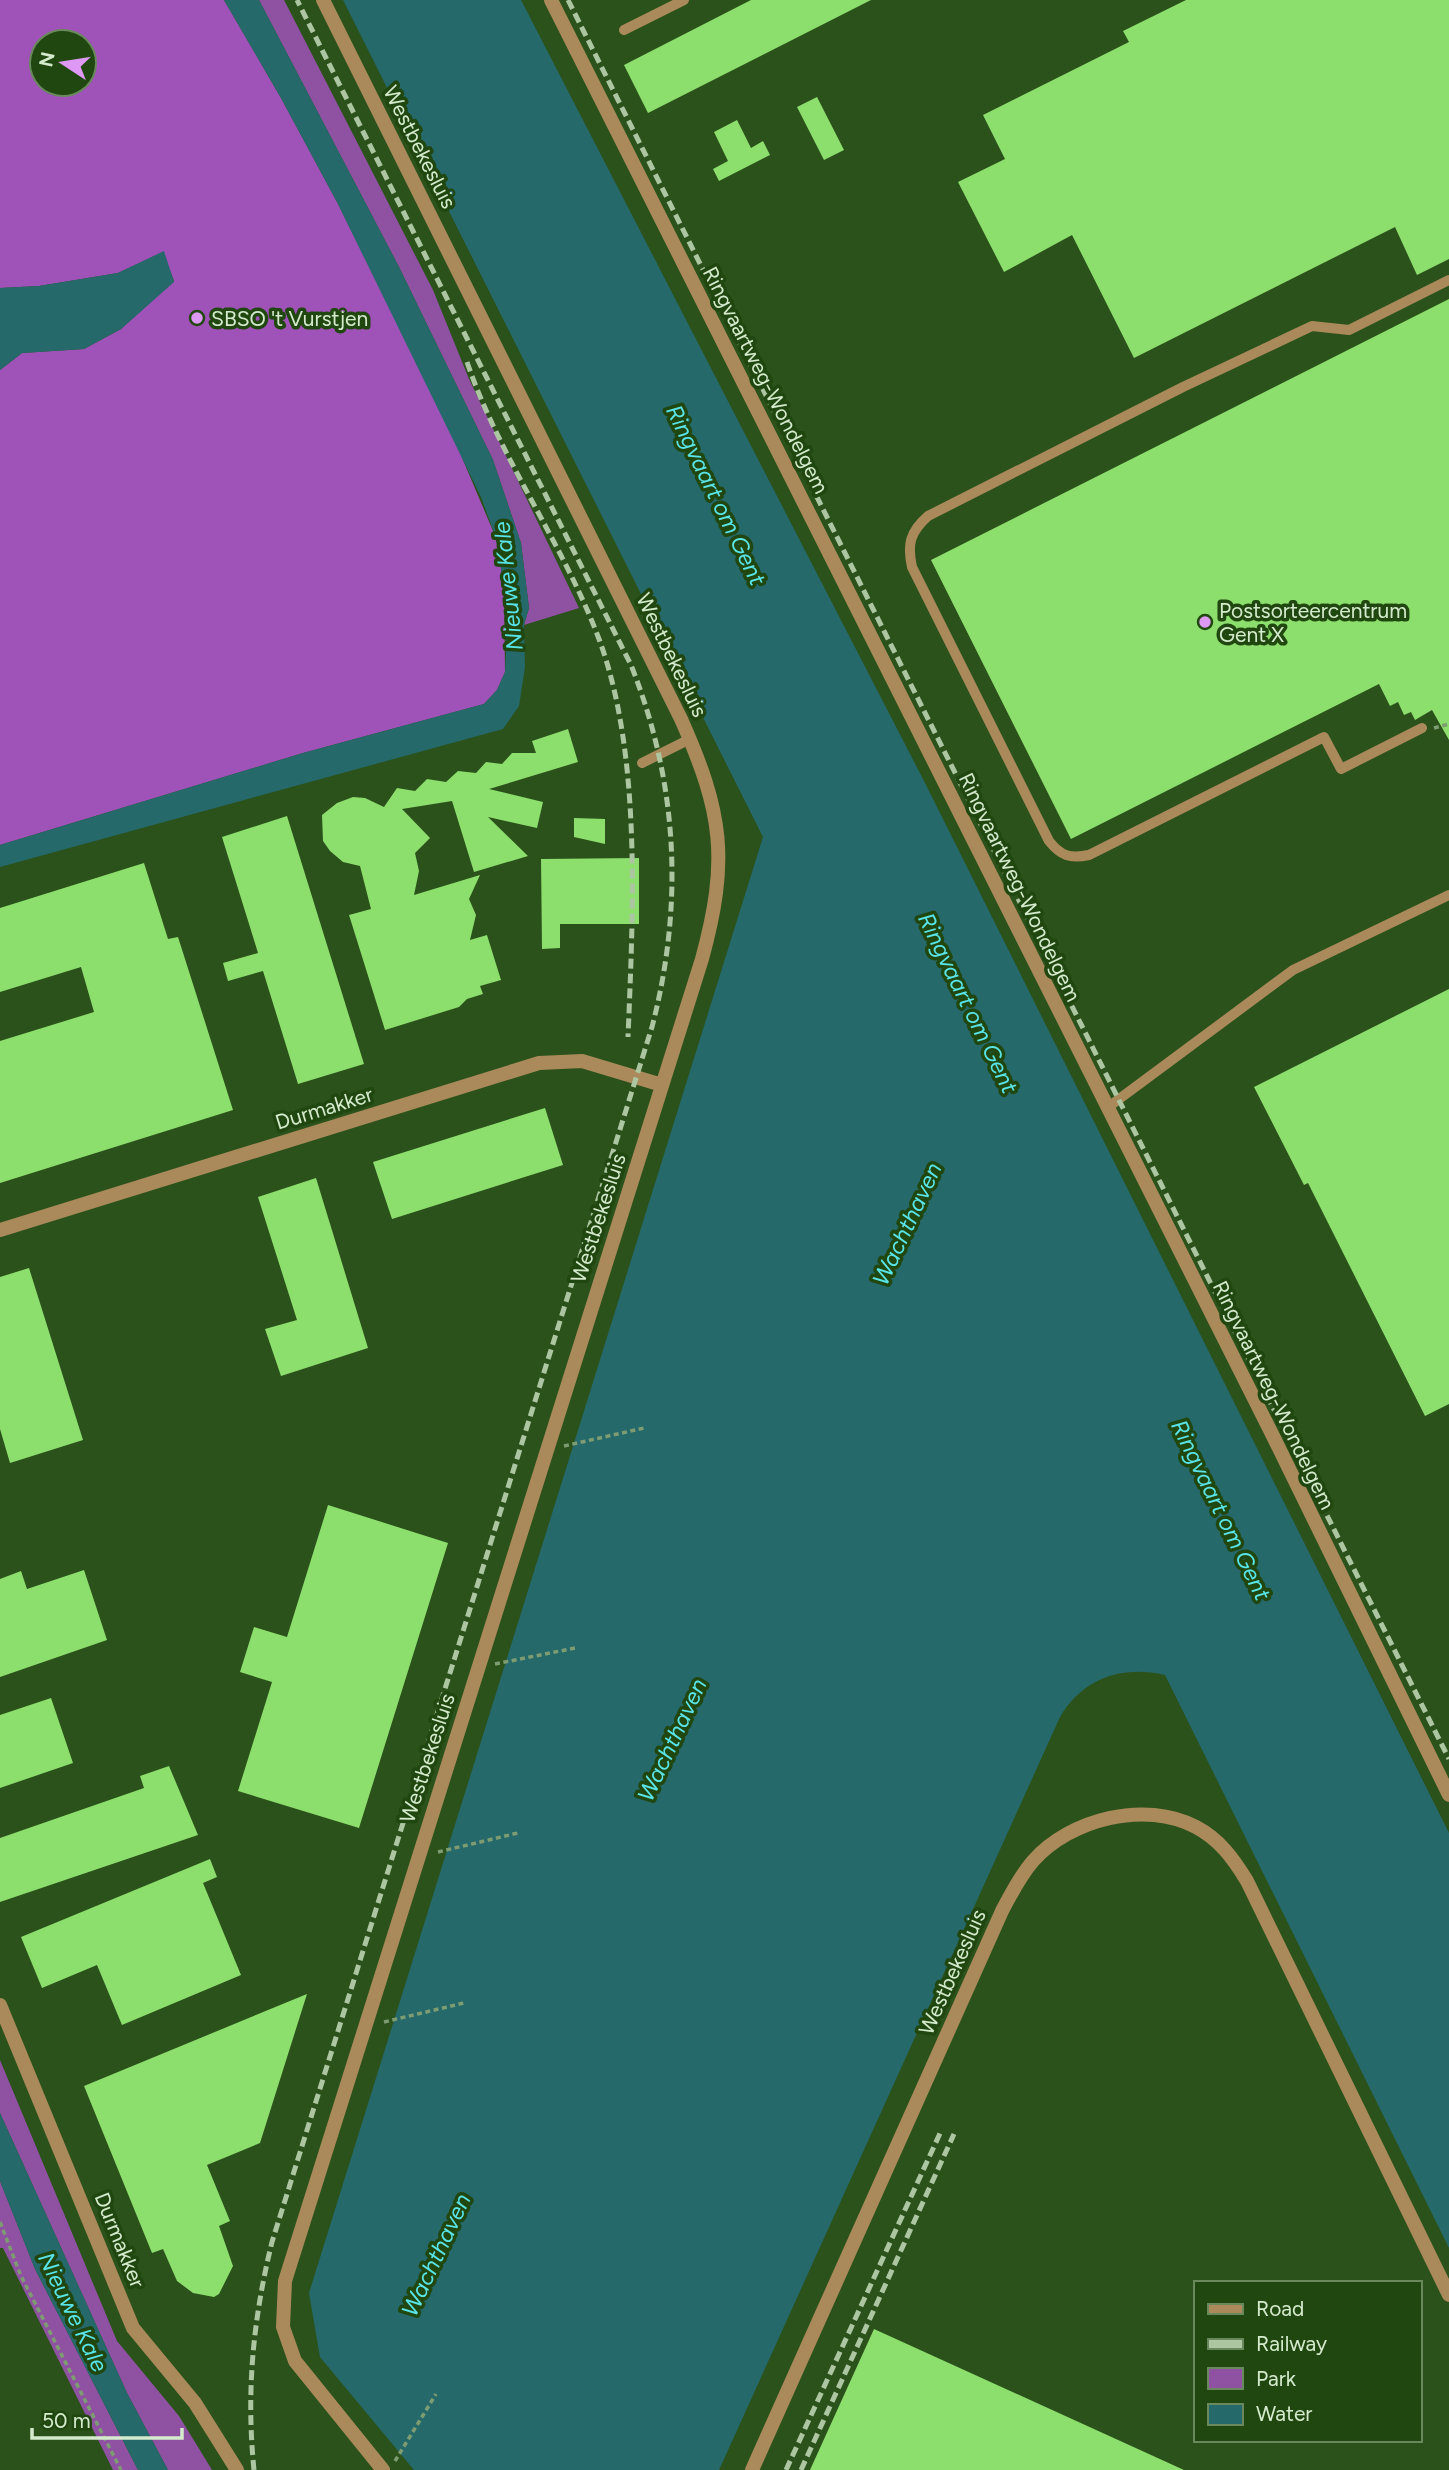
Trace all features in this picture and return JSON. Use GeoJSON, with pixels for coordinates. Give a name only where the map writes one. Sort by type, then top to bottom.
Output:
{"type":"FeatureCollection","features":[{"type":"Feature","properties":{"kind":"street","name":"Westbekesluis"},"geometry":{"type":"LineString","coordinates":[[323,0],[690,739],[713,802],[720,872],[708,938],[285,2281],[283,2327],[295,2361],[383,2470]]}},
{"type":"Feature","properties":{"kind":"street","name":"Ringvaartweg-Wondelgem"},"geometry":{"type":"LineString","coordinates":[[551,0],[1449,1795]]}},
{"type":"Feature","properties":{"kind":"street","name":"Durmakker"},"geometry":{"type":"LineString","coordinates":[[0,1230],[539,1063],[582,1061],[662,1086]]}},
{"type":"Feature","properties":{"kind":"street","name":"Westbekesluis"},"geometry":{"type":"LineString","coordinates":[[752,2470],[1002,1911],[1034,1861],[1052,1844],[1070,1832],[1119,1816],[1173,1818],[1205,1833],[1231,1855],[1247,1881],[1449,2295]]}},
{"type":"Feature","properties":{"kind":"street","name":"Durmakker"},"geometry":{"type":"LineString","coordinates":[[0,2005],[133,2328],[195,2403],[237,2470]]}},
{"type":"Feature","properties":{"kind":"lane"},"geometry":{"type":"LineString","coordinates":[[624,30],[684,0]]}},
{"type":"Feature","properties":{"kind":"lane"},"geometry":{"type":"LineString","coordinates":[[1422,728],[1341,769],[1324,737],[1089,855],[1072,858],[1059,853],[1049,841],[912,566],[908,546],[915,527],[928,516],[1183,387],[1312,326],[1349,330],[1449,280]]}},
{"type":"Feature","properties":{"kind":"lane"},"geometry":{"type":"LineString","coordinates":[[642,763],[690,739]]}},
{"type":"Feature","properties":{"kind":"lane"},"geometry":{"type":"LineString","coordinates":[[1107,1108],[1293,971],[1449,895]]}},
{"type":"Feature","properties":{"kind":"path"},"geometry":{"type":"LineString","coordinates":[[565,1446],[644,1428]]}},
{"type":"Feature","properties":{"kind":"path"},"geometry":{"type":"LineString","coordinates":[[492,1665],[575,1648]]}},
{"type":"Feature","properties":{"kind":"path"},"geometry":{"type":"LineString","coordinates":[[432,1853],[518,1833]]}},
{"type":"Feature","properties":{"kind":"path"},"geometry":{"type":"LineString","coordinates":[[380,2023],[464,2003]]}},
{"type":"Feature","properties":{"kind":"path"},"geometry":{"type":"LineString","coordinates":[[0,2222],[21,2276],[121,2470]]}},
{"type":"Feature","properties":{"kind":"path"},"geometry":{"type":"LineString","coordinates":[[0,2245],[8,2242]]}},
{"type":"Feature","properties":{"kind":"path"},"geometry":{"type":"LineString","coordinates":[[397,2460],[436,2394]]}},
{"type":"Feature","properties":{"kind":"green space"},"geometry":{"type":"Polygon","coordinates":[[[259,0],[284,0],[433,290],[469,379],[579,608],[524,625],[529,608],[521,543],[493,460],[399,267],[259,0]]]}},
{"type":"Feature","properties":{"kind":"green space"},"geometry":{"type":"Polygon","coordinates":[[[0,2060],[117,2341],[179,2416],[212,2470],[168,2470],[127,2393],[0,2113],[0,2060]]]}},
{"type":"Feature","properties":{"kind":"green space"},"geometry":{"type":"Polygon","coordinates":[[[0,2181],[35,2269],[138,2470],[113,2470],[3,2248],[0,2248],[0,2181]]]}},
{"type":"Feature","properties":{"kind":"shaded area","name":"SBSO 't Vurstjen"},"geometry":{"type":"Polygon","coordinates":[[[0,0],[224,0],[337,202],[452,434],[496,538],[504,587],[505,672],[497,690],[484,704],[303,753],[0,845],[0,370],[22,353],[84,349],[121,329],[174,281],[163,252],[118,273],[39,286],[0,288],[0,0]]]}},
{"type":"Feature","properties":{"kind":"water","name":"Nieuwe Kale"},"geometry":{"type":"Polygon","coordinates":[[[224,0],[259,0],[399,267],[493,460],[521,543],[529,608],[524,625],[525,667],[519,706],[503,729],[0,867],[0,845],[303,753],[484,704],[497,690],[505,672],[507,634],[504,587],[496,538],[481,497],[337,202],[224,0]]]}},
{"type":"Feature","properties":{"kind":"water"},"geometry":{"type":"Polygon","coordinates":[[[343,0],[521,0],[925,783],[1449,1833],[1449,2248],[1165,1675],[1134,1672],[1105,1678],[1092,1684],[1069,1704],[1060,1717],[719,2470],[414,2470],[320,2357],[309,2293],[763,837],[343,0]]]}},
{"type":"Feature","properties":{"kind":"water"},"geometry":{"type":"Polygon","coordinates":[[[164,251],[174,282],[121,329],[84,349],[22,353],[0,370],[0,288],[39,286],[118,273],[164,251]]]}},
{"type":"Feature","properties":{"kind":"water","name":"Nieuwe Kale"},"geometry":{"type":"Polygon","coordinates":[[[0,2113],[127,2393],[168,2470],[138,2470],[35,2269],[0,2181],[0,2113]]]}},
{"type":"Feature","properties":{"kind":"building"},"geometry":{"type":"Polygon","coordinates":[[[751,0],[871,0],[648,113],[624,65],[751,0]]]}},
{"type":"Feature","properties":{"kind":"building"},"geometry":{"type":"Polygon","coordinates":[[[1186,0],[1449,0],[1449,259],[1417,275],[1395,227],[1134,358],[1072,235],[1004,272],[958,182],[1005,159],[983,115],[1129,42],[1123,31],[1186,0]]]}},
{"type":"Feature","properties":{"kind":"building"},"geometry":{"type":"Polygon","coordinates":[[[817,97],[844,150],[824,160],[797,107],[817,97]]]}},
{"type":"Feature","properties":{"kind":"building"},"geometry":{"type":"Polygon","coordinates":[[[737,120],[751,148],[763,141],[770,155],[719,181],[713,169],[728,161],[714,132],[737,120]]]}},
{"type":"Feature","properties":{"kind":"building","name":"Postsorteercentrum Gent X"},"geometry":{"type":"Polygon","coordinates":[[[1449,299],[1449,740],[1432,710],[1415,720],[1411,712],[1404,715],[1398,702],[1390,706],[1379,684],[1071,839],[931,560],[1449,299]]]}},
{"type":"Feature","properties":{"kind":"building"},"geometry":{"type":"Polygon","coordinates":[[[568,729],[578,762],[489,789],[543,802],[537,828],[488,817],[528,856],[474,872],[452,801],[402,809],[430,838],[415,853],[419,871],[414,895],[480,875],[469,899],[476,915],[470,940],[487,935],[501,980],[480,986],[483,994],[467,999],[459,1007],[385,1030],[349,915],[371,909],[360,866],[343,862],[330,851],[323,841],[322,815],[337,803],[353,797],[365,798],[384,807],[397,788],[415,791],[427,779],[446,782],[458,771],[476,773],[486,762],[502,764],[512,753],[536,753],[532,741],[568,729]]]}},
{"type":"Feature","properties":{"kind":"building"},"geometry":{"type":"Polygon","coordinates":[[[287,816],[364,1064],[298,1084],[263,971],[228,981],[223,963],[258,953],[222,837],[287,816]]]}},
{"type":"Feature","properties":{"kind":"building"},"geometry":{"type":"Polygon","coordinates":[[[574,818],[605,819],[605,844],[574,837],[574,818]]]}},
{"type":"Feature","properties":{"kind":"building"},"geometry":{"type":"Polygon","coordinates":[[[639,858],[639,924],[560,924],[560,948],[542,949],[541,859],[639,858]]]}},
{"type":"Feature","properties":{"kind":"building"},"geometry":{"type":"Polygon","coordinates":[[[144,863],[168,939],[178,937],[233,1110],[0,1183],[0,1041],[94,1012],[81,967],[0,992],[0,908],[144,863]]]}},
{"type":"Feature","properties":{"kind":"building"},"geometry":{"type":"Polygon","coordinates":[[[1449,989],[1449,1404],[1425,1416],[1308,1183],[1304,1185],[1254,1087],[1449,989]]]}},
{"type":"Feature","properties":{"kind":"building"},"geometry":{"type":"Polygon","coordinates":[[[545,1108],[563,1165],[392,1219],[373,1162],[545,1108]]]}},
{"type":"Feature","properties":{"kind":"building"},"geometry":{"type":"Polygon","coordinates":[[[316,1178],[368,1348],[281,1376],[265,1329],[297,1320],[258,1197],[316,1178]]]}},
{"type":"Feature","properties":{"kind":"building"},"geometry":{"type":"Polygon","coordinates":[[[29,1268],[83,1440],[10,1463],[0,1429],[0,1277],[29,1268]]]}},
{"type":"Feature","properties":{"kind":"building"},"geometry":{"type":"Polygon","coordinates":[[[328,1505],[448,1543],[359,1828],[238,1791],[272,1682],[240,1672],[254,1627],[287,1637],[328,1505]]]}},
{"type":"Feature","properties":{"kind":"building"},"geometry":{"type":"Polygon","coordinates":[[[84,1570],[107,1640],[0,1677],[0,1579],[21,1571],[27,1589],[84,1570]]]}},
{"type":"Feature","properties":{"kind":"building"},"geometry":{"type":"Polygon","coordinates":[[[51,1698],[73,1763],[0,1788],[0,1715],[51,1698]]]}},
{"type":"Feature","properties":{"kind":"building"},"geometry":{"type":"Polygon","coordinates":[[[169,1766],[198,1835],[0,1902],[0,1838],[144,1788],[140,1776],[169,1766]]]}},
{"type":"Feature","properties":{"kind":"building"},"geometry":{"type":"Polygon","coordinates":[[[210,1859],[217,1877],[203,1883],[241,1975],[122,2025],[97,1965],[42,1988],[21,1937],[210,1859]]]}},
{"type":"Feature","properties":{"kind":"building"},"geometry":{"type":"Polygon","coordinates":[[[307,1994],[260,2143],[207,2165],[230,2221],[219,2226],[233,2266],[219,2294],[214,2297],[193,2293],[177,2281],[163,2249],[152,2253],[84,2086],[307,1994]]]}},
{"type":"Feature","properties":{"kind":"building"},"geometry":{"type":"Polygon","coordinates":[[[874,2329],[1184,2470],[810,2470],[874,2329]]]}},
{"type":"Feature","properties":{"kind":"railway"},"geometry":{"type":"LineString","coordinates":[[254,2470],[251,2412],[253,2356],[260,2299],[272,2242],[652,1027],[669,935],[672,890],[667,799],[659,754],[631,665],[297,0]]}},
{"type":"Feature","properties":{"kind":"railway"},"geometry":{"type":"LineString","coordinates":[[568,0],[1449,1759]]}},
{"type":"Feature","properties":{"kind":"railway"},"geometry":{"type":"LineString","coordinates":[[467,362],[496,433],[584,604],[599,639],[613,684],[622,733],[632,835],[628,1037]]}},
{"type":"Feature","properties":{"kind":"railway"},"geometry":{"type":"LineString","coordinates":[[786,2470],[942,2129]]}},
{"type":"Feature","properties":{"kind":"railway"},"geometry":{"type":"LineString","coordinates":[[801,2470],[954,2134]]}},
{"type":"Feature","properties":{"kind":"place","name":"SBSO 't Vurstjen"},"geometry":{"type":"Point","coordinates":[197,318]}},
{"type":"Feature","properties":{"kind":"place","name":"Postsorteercentrum Gent X"},"geometry":{"type":"Point","coordinates":[1205,622]}},
{"type":"Feature","properties":{"kind":"water label","name":"Ringvaart om Gent"},"geometry":{"type":"Point","coordinates":[716,495]}},
{"type":"Feature","properties":{"kind":"water label","name":"Ringvaart om Gent"},"geometry":{"type":"Point","coordinates":[968,1003]}},
{"type":"Feature","properties":{"kind":"water label","name":"Wachthaven"},"geometry":{"type":"Point","coordinates":[907,1224]}},
{"type":"Feature","properties":{"kind":"water label","name":"Ringvaart om Gent"},"geometry":{"type":"Point","coordinates":[1221,1510]}},
{"type":"Feature","properties":{"kind":"water label","name":"Wachthaven"},"geometry":{"type":"Point","coordinates":[672,1740]}},
{"type":"Feature","properties":{"kind":"water label","name":"Wachthaven"},"geometry":{"type":"Point","coordinates":[436,2255]}}]}
